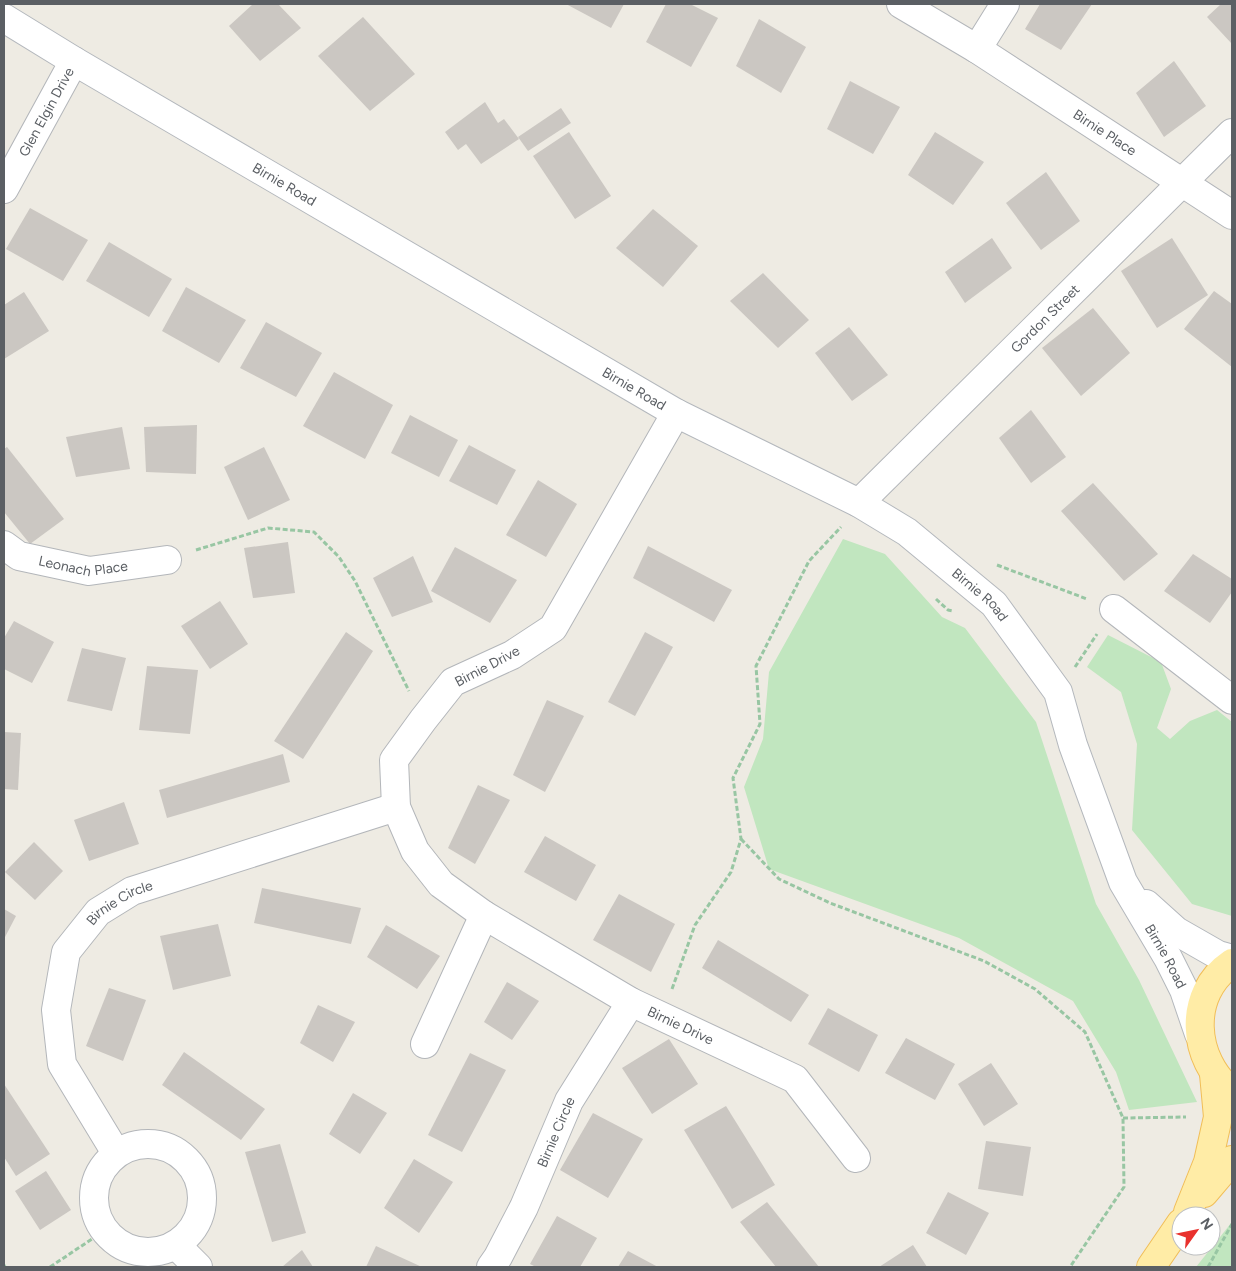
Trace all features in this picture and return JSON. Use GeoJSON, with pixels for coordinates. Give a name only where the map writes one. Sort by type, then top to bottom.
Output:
{"type":"FeatureCollection","features":[{"type":"Feature","properties":{"kind":"main road"},"geometry":{"type":"LineString","coordinates":[[1190,1206],[1208,1162],[1223,1083],[1204,1054],[1199,1034],[1201,1009],[1210,986],[1232,963]]}},
{"type":"Feature","properties":{"kind":"main road"},"geometry":{"type":"LineString","coordinates":[[1194,1206],[1232,1160]]}},
{"type":"Feature","properties":{"kind":"main road"},"geometry":{"type":"LineString","coordinates":[[1151,1267],[1171,1238]]}},
{"type":"Feature","properties":{"kind":"street","name":"Birnie Place"},"geometry":{"type":"LineString","coordinates":[[901,4],[977,49],[1232,215]]}},
{"type":"Feature","properties":{"kind":"street"},"geometry":{"type":"LineString","coordinates":[[977,49],[1004,4]]}},
{"type":"Feature","properties":{"kind":"street","name":"Birnie Road"},"geometry":{"type":"LineString","coordinates":[[4,18],[74,61],[676,413],[859,503],[907,532],[994,604],[1058,692],[1073,744],[1123,882],[1168,958],[1184,990],[1199,1034]]}},
{"type":"Feature","properties":{"kind":"street","name":"Glen Elgin Drive"},"geometry":{"type":"LineString","coordinates":[[4,189],[74,61]]}},
{"type":"Feature","properties":{"kind":"street","name":"Gordon Street"},"geometry":{"type":"LineString","coordinates":[[859,503],[1232,134]]}},
{"type":"Feature","properties":{"kind":"street","name":"Birnie Drive"},"geometry":{"type":"LineString","coordinates":[[676,413],[553,628],[512,655],[453,682],[394,760],[396,807],[416,851],[441,884],[484,915],[631,1002],[795,1079],[856,1158]]}},
{"type":"Feature","properties":{"kind":"street","name":"Leonach Place"},"geometry":{"type":"LineString","coordinates":[[4,545],[19,556],[89,571],[166,560]]}},
{"type":"Feature","properties":{"kind":"street"},"geometry":{"type":"LineString","coordinates":[[1114,609],[1232,700]]}},
{"type":"Feature","properties":{"kind":"street","name":"Birnie Circle"},"geometry":{"type":"LineString","coordinates":[[116,1153],[62,1064],[56,1010],[66,952],[98,912],[132,891],[396,807]]}},
{"type":"Feature","properties":{"kind":"street","name":"Birnie Road"},"geometry":{"type":"LineString","coordinates":[[1123,882],[1176,931],[1218,955],[1232,959]]}},
{"type":"Feature","properties":{"kind":"street"},"geometry":{"type":"LineString","coordinates":[[425,1044],[484,915]]}},
{"type":"Feature","properties":{"kind":"street","name":"Birnie Circle"},"geometry":{"type":"LineString","coordinates":[[501,1264],[569,1101],[631,1002]]}},
{"type":"Feature","properties":{"kind":"street"},"geometry":{"type":"LineString","coordinates":[[158,1144],[176,1151],[192,1165],[200,1182],[202,1205],[197,1223],[186,1238],[176,1245],[159,1252],[145,1253],[126,1249],[110,1238],[104,1231],[95,1213],[94,1189],[100,1171],[116,1153],[134,1145],[158,1144]]}},
{"type":"Feature","properties":{"kind":"street"},"geometry":{"type":"LineString","coordinates":[[176,1245],[198,1267]]}},
{"type":"Feature","properties":{"kind":"path"},"geometry":{"type":"LineString","coordinates":[[662,1017],[695,925],[731,872],[741,840],[733,778],[760,724],[756,666],[809,561],[853,514],[859,503]]}},
{"type":"Feature","properties":{"kind":"path"},"geometry":{"type":"LineString","coordinates":[[832,524],[847,532]]}},
{"type":"Feature","properties":{"kind":"path"},"geometry":{"type":"LineString","coordinates":[[166,560],[268,528],[314,532],[339,557],[355,581],[423,720]]}},
{"type":"Feature","properties":{"kind":"path"},"geometry":{"type":"LineString","coordinates":[[988,562],[1114,609],[1058,692]]}},
{"type":"Feature","properties":{"kind":"path"},"geometry":{"type":"LineString","coordinates":[[933,596],[948,610],[956,612]]}},
{"type":"Feature","properties":{"kind":"path"},"geometry":{"type":"LineString","coordinates":[[741,840],[779,879],[830,903],[984,961],[1035,989],[1085,1032],[1123,1118],[1124,1187],[1070,1267]]}},
{"type":"Feature","properties":{"kind":"path"},"geometry":{"type":"LineString","coordinates":[[1123,1118],[1218,1117]]}},
{"type":"Feature","properties":{"kind":"path"},"geometry":{"type":"LineString","coordinates":[[1208,1267],[1232,1224]]}},
{"type":"Feature","properties":{"kind":"path"},"geometry":{"type":"LineString","coordinates":[[50,1267],[104,1231]]}},
{"type":"Feature","properties":{"kind":"green space"},"geometry":{"type":"Polygon","coordinates":[[[843,539],[885,554],[942,617],[965,628],[1036,722],[1096,904],[1139,980],[1197,1102],[1129,1110],[1116,1072],[1073,1001],[959,938],[769,869],[744,787],[763,739],[769,672],[843,539]]]}},
{"type":"Feature","properties":{"kind":"green space"},"geometry":{"type":"Polygon","coordinates":[[[1108,635],[1161,662],[1171,689],[1157,728],[1170,739],[1190,721],[1217,710],[1232,722],[1232,916],[1192,904],[1132,830],[1137,744],[1121,692],[1087,667],[1108,635]]]}},
{"type":"Feature","properties":{"kind":"green space"},"geometry":{"type":"Polygon","coordinates":[[[1232,1222],[1232,1267],[1196,1267],[1205,1256],[1221,1256],[1221,1236],[1232,1222]]]}},
{"type":"Feature","properties":{"kind":"building"},"geometry":{"type":"Polygon","coordinates":[[[253,4],[278,4],[301,28],[260,61],[229,26],[253,4]]]}},
{"type":"Feature","properties":{"kind":"building"},"geometry":{"type":"Polygon","coordinates":[[[566,4],[624,4],[611,28],[566,4]]]}},
{"type":"Feature","properties":{"kind":"building"},"geometry":{"type":"Polygon","coordinates":[[[666,4],[690,4],[718,18],[691,67],[646,42],[666,4]]]}},
{"type":"Feature","properties":{"kind":"building"},"geometry":{"type":"Polygon","coordinates":[[[1040,4],[1092,4],[1061,50],[1025,29],[1040,4]]]}},
{"type":"Feature","properties":{"kind":"building"},"geometry":{"type":"Polygon","coordinates":[[[1221,4],[1232,4],[1232,44],[1207,17],[1221,4]]]}},
{"type":"Feature","properties":{"kind":"building"},"geometry":{"type":"Polygon","coordinates":[[[363,17],[415,74],[370,111],[318,56],[363,17]]]}},
{"type":"Feature","properties":{"kind":"building"},"geometry":{"type":"Polygon","coordinates":[[[759,19],[806,47],[781,93],[736,66],[759,19]]]}},
{"type":"Feature","properties":{"kind":"building"},"geometry":{"type":"Polygon","coordinates":[[[1174,61],[1206,106],[1164,137],[1136,93],[1174,61]]]}},
{"type":"Feature","properties":{"kind":"building"},"geometry":{"type":"Polygon","coordinates":[[[850,81],[900,107],[873,154],[827,129],[850,81]]]}},
{"type":"Feature","properties":{"kind":"building"},"geometry":{"type":"Polygon","coordinates":[[[485,102],[498,123],[504,119],[519,139],[481,164],[466,144],[458,150],[445,132],[485,102]]]}},
{"type":"Feature","properties":{"kind":"building"},"geometry":{"type":"Polygon","coordinates":[[[561,108],[571,123],[528,151],[518,137],[561,108]]]}},
{"type":"Feature","properties":{"kind":"building"},"geometry":{"type":"Polygon","coordinates":[[[569,132],[611,196],[575,219],[533,156],[569,132]]]}},
{"type":"Feature","properties":{"kind":"building"},"geometry":{"type":"Polygon","coordinates":[[[935,132],[984,162],[953,205],[908,175],[935,132]]]}},
{"type":"Feature","properties":{"kind":"building"},"geometry":{"type":"Polygon","coordinates":[[[1046,172],[1080,221],[1041,250],[1006,203],[1046,172]]]}},
{"type":"Feature","properties":{"kind":"building"},"geometry":{"type":"Polygon","coordinates":[[[30,208],[88,240],[63,281],[6,249],[30,208]]]}},
{"type":"Feature","properties":{"kind":"building"},"geometry":{"type":"Polygon","coordinates":[[[653,209],[698,246],[663,287],[616,248],[653,209]]]}},
{"type":"Feature","properties":{"kind":"building"},"geometry":{"type":"Polygon","coordinates":[[[992,238],[1012,268],[965,303],[945,272],[992,238]]]}},
{"type":"Feature","properties":{"kind":"building"},"geometry":{"type":"Polygon","coordinates":[[[1172,238],[1208,295],[1157,328],[1121,271],[1172,238]]]}},
{"type":"Feature","properties":{"kind":"building"},"geometry":{"type":"Polygon","coordinates":[[[109,242],[172,279],[149,317],[86,281],[109,242]]]}},
{"type":"Feature","properties":{"kind":"building"},"geometry":{"type":"Polygon","coordinates":[[[763,273],[809,320],[778,348],[730,301],[763,273]]]}},
{"type":"Feature","properties":{"kind":"building"},"geometry":{"type":"Polygon","coordinates":[[[186,287],[246,320],[219,363],[162,331],[186,287]]]}},
{"type":"Feature","properties":{"kind":"building"},"geometry":{"type":"Polygon","coordinates":[[[1214,291],[1232,304],[1232,367],[1184,329],[1214,291]]]}},
{"type":"Feature","properties":{"kind":"building"},"geometry":{"type":"Polygon","coordinates":[[[24,292],[49,331],[4,359],[4,305],[24,292]]]}},
{"type":"Feature","properties":{"kind":"building"},"geometry":{"type":"Polygon","coordinates":[[[1093,308],[1130,353],[1081,396],[1042,348],[1093,308]]]}},
{"type":"Feature","properties":{"kind":"building"},"geometry":{"type":"Polygon","coordinates":[[[266,322],[322,353],[296,397],[240,368],[266,322]]]}},
{"type":"Feature","properties":{"kind":"building"},"geometry":{"type":"Polygon","coordinates":[[[849,327],[888,375],[852,401],[815,353],[849,327]]]}},
{"type":"Feature","properties":{"kind":"building"},"geometry":{"type":"Polygon","coordinates":[[[334,372],[393,405],[365,459],[303,426],[334,372]]]}},
{"type":"Feature","properties":{"kind":"building"},"geometry":{"type":"Polygon","coordinates":[[[1031,410],[1066,457],[1031,483],[999,438],[1031,410]]]}},
{"type":"Feature","properties":{"kind":"building"},"geometry":{"type":"Polygon","coordinates":[[[410,415],[458,440],[439,477],[391,453],[410,415]]]}},
{"type":"Feature","properties":{"kind":"building"},"geometry":{"type":"Polygon","coordinates":[[[197,425],[196,474],[146,472],[144,427],[197,425]]]}},
{"type":"Feature","properties":{"kind":"building"},"geometry":{"type":"Polygon","coordinates":[[[122,427],[130,469],[76,477],[66,437],[122,427]]]}},
{"type":"Feature","properties":{"kind":"building"},"geometry":{"type":"Polygon","coordinates":[[[469,445],[516,470],[497,505],[449,481],[469,445]]]}},
{"type":"Feature","properties":{"kind":"building"},"geometry":{"type":"Polygon","coordinates":[[[7,447],[64,519],[30,544],[4,512],[4,449],[7,447]]]}},
{"type":"Feature","properties":{"kind":"building"},"geometry":{"type":"Polygon","coordinates":[[[264,447],[290,500],[248,520],[224,467],[264,447]]]}},
{"type":"Feature","properties":{"kind":"building"},"geometry":{"type":"Polygon","coordinates":[[[538,480],[577,504],[546,557],[506,535],[538,480]]]}},
{"type":"Feature","properties":{"kind":"building"},"geometry":{"type":"Polygon","coordinates":[[[1093,483],[1158,554],[1124,581],[1061,511],[1093,483]]]}},
{"type":"Feature","properties":{"kind":"building"},"geometry":{"type":"Polygon","coordinates":[[[288,542],[295,593],[253,598],[244,548],[288,542]]]}},
{"type":"Feature","properties":{"kind":"building"},"geometry":{"type":"Polygon","coordinates":[[[648,546],[732,590],[714,622],[633,578],[648,546]]]}},
{"type":"Feature","properties":{"kind":"building"},"geometry":{"type":"Polygon","coordinates":[[[455,547],[517,580],[490,623],[431,591],[455,547]]]}},
{"type":"Feature","properties":{"kind":"building"},"geometry":{"type":"Polygon","coordinates":[[[1193,554],[1232,579],[1232,592],[1210,623],[1164,591],[1193,554]]]}},
{"type":"Feature","properties":{"kind":"building"},"geometry":{"type":"Polygon","coordinates":[[[413,556],[433,602],[392,617],[373,578],[413,556]]]}},
{"type":"Feature","properties":{"kind":"building"},"geometry":{"type":"Polygon","coordinates":[[[220,601],[248,644],[210,669],[181,626],[220,601]]]}},
{"type":"Feature","properties":{"kind":"building"},"geometry":{"type":"Polygon","coordinates":[[[14,621],[54,642],[32,683],[4,669],[4,638],[14,621]]]}},
{"type":"Feature","properties":{"kind":"building"},"geometry":{"type":"Polygon","coordinates":[[[346,632],[373,651],[303,759],[274,741],[346,632]]]}},
{"type":"Feature","properties":{"kind":"building"},"geometry":{"type":"Polygon","coordinates":[[[645,632],[673,647],[635,716],[608,702],[645,632]]]}},
{"type":"Feature","properties":{"kind":"building"},"geometry":{"type":"Polygon","coordinates":[[[82,648],[126,658],[112,711],[67,701],[82,648]]]}},
{"type":"Feature","properties":{"kind":"building"},"geometry":{"type":"Polygon","coordinates":[[[147,666],[198,670],[190,734],[139,730],[147,666]]]}},
{"type":"Feature","properties":{"kind":"building"},"geometry":{"type":"Polygon","coordinates":[[[547,700],[584,716],[545,792],[513,775],[547,700]]]}},
{"type":"Feature","properties":{"kind":"building"},"geometry":{"type":"Polygon","coordinates":[[[4,732],[21,733],[18,790],[4,789],[4,732]]]}},
{"type":"Feature","properties":{"kind":"building"},"geometry":{"type":"Polygon","coordinates":[[[283,754],[290,782],[167,818],[159,790],[283,754]]]}},
{"type":"Feature","properties":{"kind":"building"},"geometry":{"type":"Polygon","coordinates":[[[478,785],[510,800],[475,864],[448,848],[478,785]]]}},
{"type":"Feature","properties":{"kind":"building"},"geometry":{"type":"Polygon","coordinates":[[[124,802],[139,844],[89,861],[74,820],[124,802]]]}},
{"type":"Feature","properties":{"kind":"building"},"geometry":{"type":"Polygon","coordinates":[[[545,836],[596,865],[576,901],[524,872],[545,836]]]}},
{"type":"Feature","properties":{"kind":"building"},"geometry":{"type":"Polygon","coordinates":[[[34,842],[63,871],[35,900],[5,872],[34,842]]]}},
{"type":"Feature","properties":{"kind":"building"},"geometry":{"type":"Polygon","coordinates":[[[262,888],[361,908],[351,944],[254,923],[262,888]]]}},
{"type":"Feature","properties":{"kind":"building"},"geometry":{"type":"Polygon","coordinates":[[[619,894],[675,924],[651,972],[593,940],[619,894]]]}},
{"type":"Feature","properties":{"kind":"building"},"geometry":{"type":"Polygon","coordinates":[[[4,909],[16,916],[4,939],[4,909]]]}},
{"type":"Feature","properties":{"kind":"building"},"geometry":{"type":"Polygon","coordinates":[[[218,924],[231,976],[173,990],[160,936],[218,924]]]}},
{"type":"Feature","properties":{"kind":"building"},"geometry":{"type":"Polygon","coordinates":[[[386,925],[440,956],[417,989],[367,957],[386,925]]]}},
{"type":"Feature","properties":{"kind":"building"},"geometry":{"type":"Polygon","coordinates":[[[718,940],[809,995],[791,1022],[702,968],[718,940]]]}},
{"type":"Feature","properties":{"kind":"building"},"geometry":{"type":"Polygon","coordinates":[[[507,982],[539,1001],[512,1040],[484,1022],[507,982]]]}},
{"type":"Feature","properties":{"kind":"building"},"geometry":{"type":"Polygon","coordinates":[[[109,988],[146,1000],[123,1061],[86,1046],[109,988]]]}},
{"type":"Feature","properties":{"kind":"building"},"geometry":{"type":"Polygon","coordinates":[[[318,1005],[355,1022],[333,1062],[300,1043],[318,1005]]]}},
{"type":"Feature","properties":{"kind":"building"},"geometry":{"type":"Polygon","coordinates":[[[828,1008],[878,1035],[859,1072],[808,1044],[828,1008]]]}},
{"type":"Feature","properties":{"kind":"building"},"geometry":{"type":"Polygon","coordinates":[[[906,1038],[955,1064],[935,1100],[885,1073],[906,1038]]]}},
{"type":"Feature","properties":{"kind":"building"},"geometry":{"type":"Polygon","coordinates":[[[669,1039],[698,1084],[652,1114],[622,1068],[669,1039]]]}},
{"type":"Feature","properties":{"kind":"building"},"geometry":{"type":"Polygon","coordinates":[[[184,1052],[265,1109],[241,1140],[162,1085],[184,1052]]]}},
{"type":"Feature","properties":{"kind":"building"},"geometry":{"type":"Polygon","coordinates":[[[470,1053],[506,1070],[462,1152],[428,1135],[470,1053]]]}},
{"type":"Feature","properties":{"kind":"building"},"geometry":{"type":"Polygon","coordinates":[[[991,1063],[1018,1104],[984,1126],[958,1084],[991,1063]]]}},
{"type":"Feature","properties":{"kind":"building"},"geometry":{"type":"Polygon","coordinates":[[[4,1084],[50,1154],[16,1176],[4,1157],[4,1084]]]}},
{"type":"Feature","properties":{"kind":"building"},"geometry":{"type":"Polygon","coordinates":[[[353,1093],[387,1113],[360,1154],[329,1134],[353,1093]]]}},
{"type":"Feature","properties":{"kind":"building"},"geometry":{"type":"Polygon","coordinates":[[[726,1106],[775,1185],[732,1209],[684,1130],[726,1106]]]}},
{"type":"Feature","properties":{"kind":"building"},"geometry":{"type":"Polygon","coordinates":[[[593,1113],[643,1139],[608,1198],[560,1170],[593,1113]]]}},
{"type":"Feature","properties":{"kind":"building"},"geometry":{"type":"Polygon","coordinates":[[[986,1141],[1031,1147],[1023,1196],[978,1189],[986,1141]]]}},
{"type":"Feature","properties":{"kind":"building"},"geometry":{"type":"Polygon","coordinates":[[[280,1144],[306,1233],[272,1242],[245,1152],[280,1144]]]}},
{"type":"Feature","properties":{"kind":"building"},"geometry":{"type":"Polygon","coordinates":[[[414,1159],[453,1182],[419,1233],[384,1208],[414,1159]]]}},
{"type":"Feature","properties":{"kind":"building"},"geometry":{"type":"Polygon","coordinates":[[[46,1171],[71,1210],[40,1230],[15,1191],[46,1171]]]}},
{"type":"Feature","properties":{"kind":"building"},"geometry":{"type":"Polygon","coordinates":[[[948,1192],[989,1213],[966,1255],[926,1233],[948,1192]]]}},
{"type":"Feature","properties":{"kind":"building"},"geometry":{"type":"Polygon","coordinates":[[[767,1202],[819,1267],[776,1267],[740,1222],[767,1202]]]}},
{"type":"Feature","properties":{"kind":"building"},"geometry":{"type":"Polygon","coordinates":[[[557,1216],[597,1238],[580,1267],[536,1267],[530,1264],[557,1216]]]}},
{"type":"Feature","properties":{"kind":"building"},"geometry":{"type":"Polygon","coordinates":[[[913,1245],[927,1267],[879,1267],[913,1245]]]}},
{"type":"Feature","properties":{"kind":"building"},"geometry":{"type":"Polygon","coordinates":[[[376,1246],[422,1267],[366,1267],[376,1246]]]}},
{"type":"Feature","properties":{"kind":"building"},"geometry":{"type":"Polygon","coordinates":[[[302,1250],[313,1267],[282,1267],[302,1250]]]}},
{"type":"Feature","properties":{"kind":"building"},"geometry":{"type":"Polygon","coordinates":[[[628,1251],[658,1267],[618,1267],[628,1251]]]}}]}
